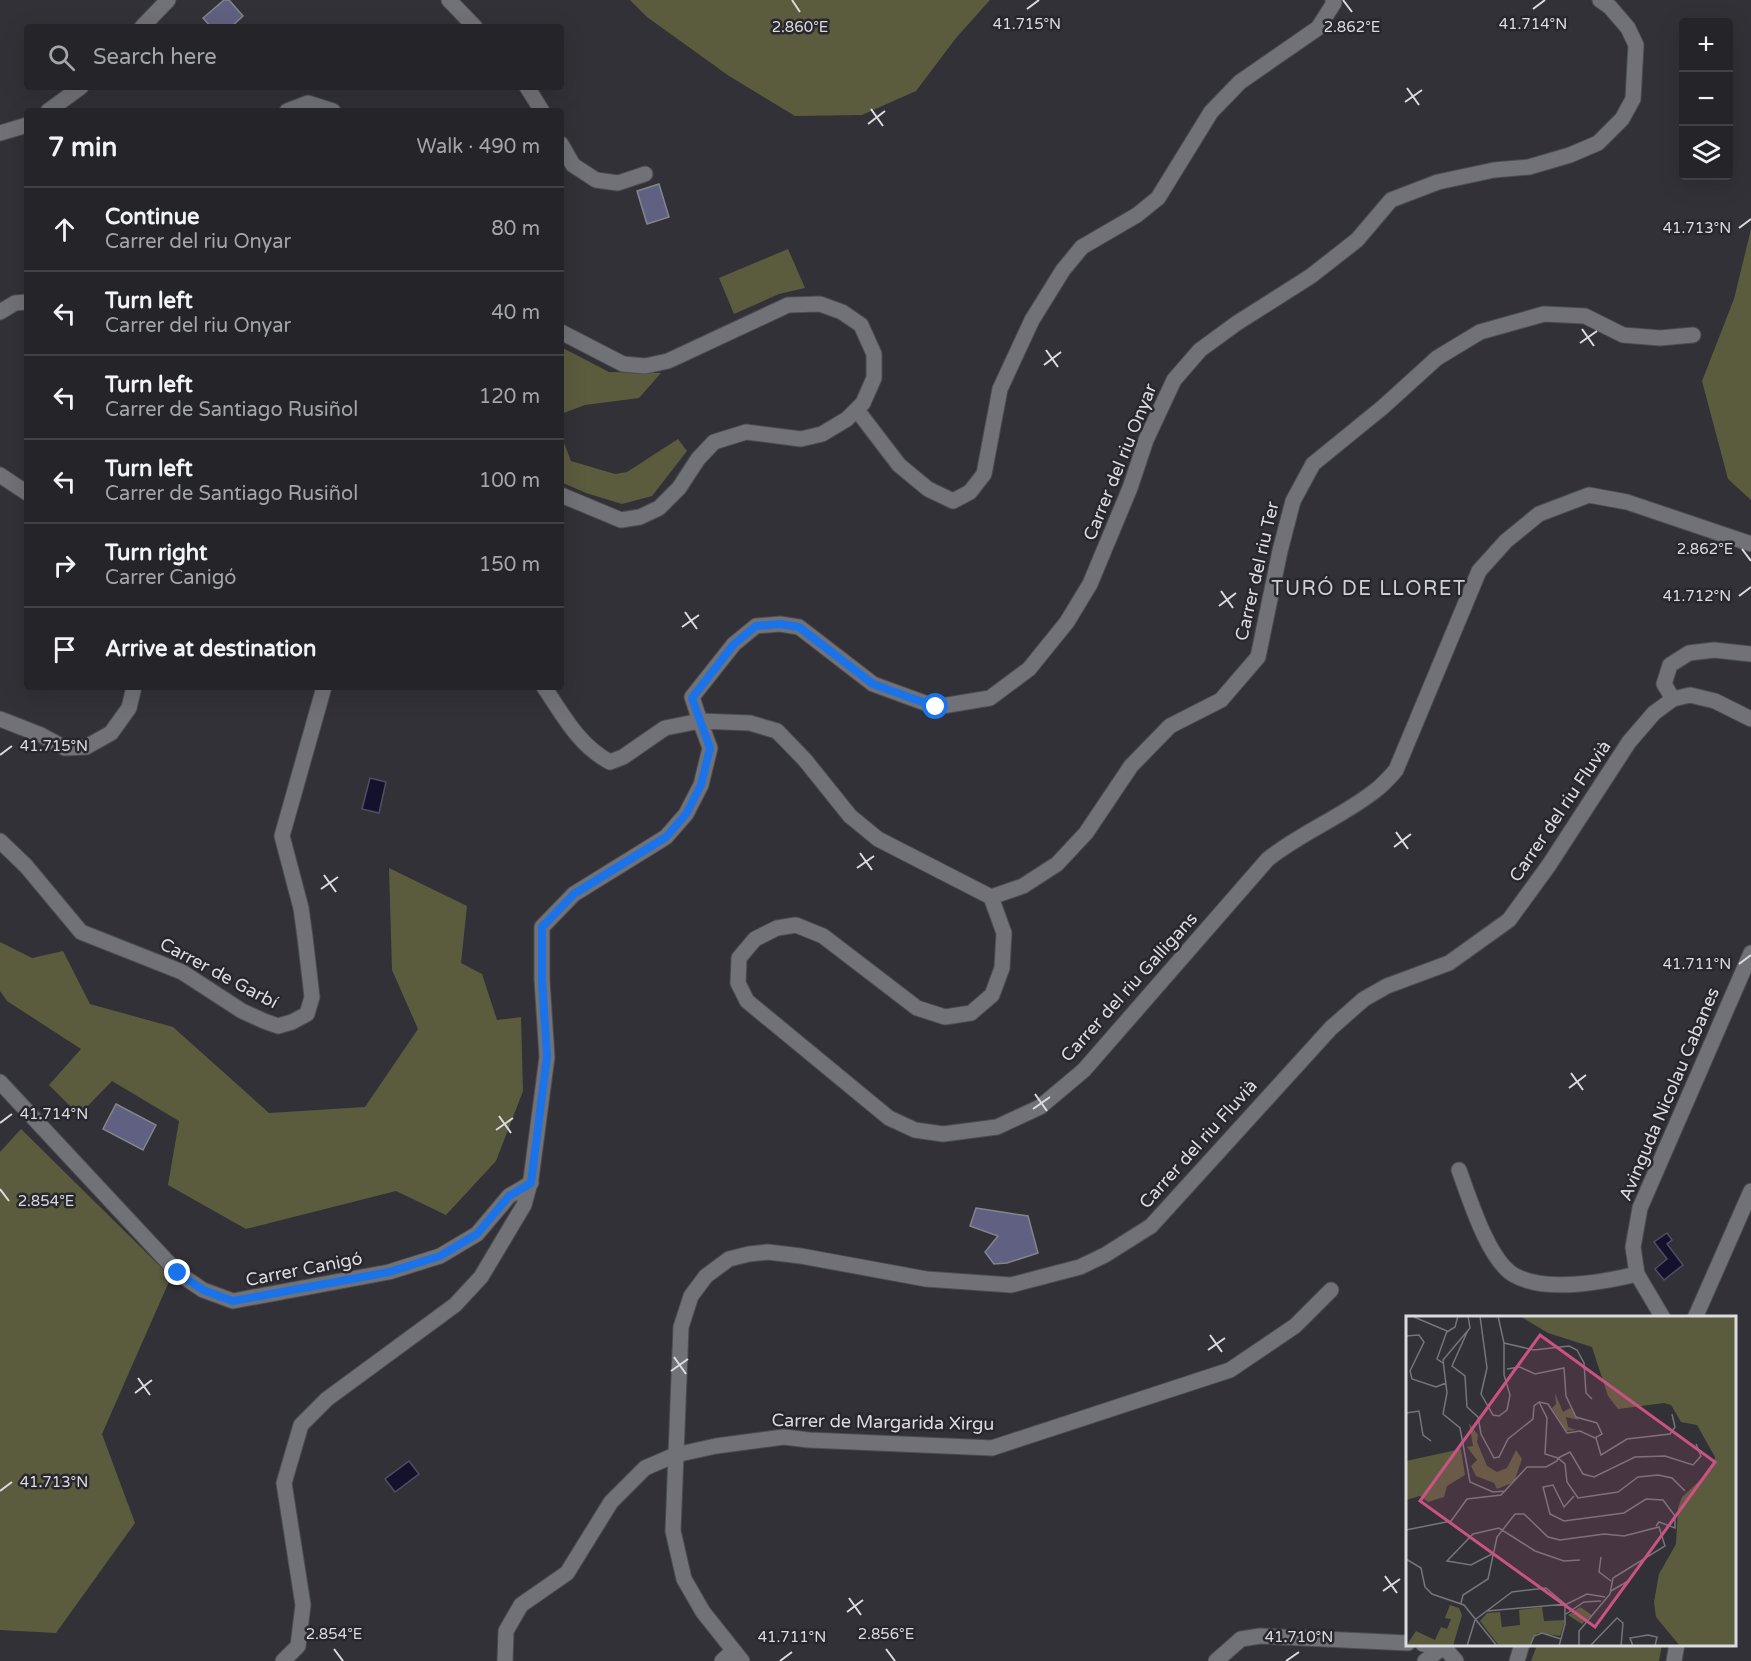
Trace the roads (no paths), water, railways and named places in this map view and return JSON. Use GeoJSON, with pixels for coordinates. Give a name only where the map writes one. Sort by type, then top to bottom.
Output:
{"type":"FeatureCollection","features":[{"type":"Feature","properties":{"kind":"street"},"geometry":{"type":"LineString","coordinates":[[145,24],[168,0]]}},
{"type":"Feature","properties":{"kind":"street"},"geometry":{"type":"LineString","coordinates":[[449,0],[472,24]]}},
{"type":"Feature","properties":{"kind":"street"},"geometry":{"type":"LineString","coordinates":[[856,410],[900,465],[928,489],[953,501],[970,492],[984,474],[1000,389],[1032,320],[1063,270],[1082,247],[1137,215],[1158,198],[1211,112],[1240,82],[1318,28],[1334,3],[1333,0]]}},
{"type":"Feature","properties":{"kind":"street","name":"Carrer del riu Onyar"},"geometry":{"type":"LineString","coordinates":[[700,721],[692,698],[734,644],[756,626],[780,624],[799,627],[873,684],[936,707],[990,698],[1029,669],[1067,622],[1090,585],[1131,488],[1146,440],[1174,380],[1200,350],[1237,323],[1311,276],[1358,240],[1391,200],[1438,182],[1494,170],[1530,167],[1570,154],[1598,143],[1622,119],[1633,99],[1636,45],[1628,28],[1610,7],[1600,0]]}},
{"type":"Feature","properties":{"kind":"street"},"geometry":{"type":"LineString","coordinates":[[52,108],[77,90]]}},
{"type":"Feature","properties":{"kind":"street"},"geometry":{"type":"LineString","coordinates":[[530,90],[540,108]]}},
{"type":"Feature","properties":{"kind":"street"},"geometry":{"type":"LineString","coordinates":[[295,108],[308,103],[324,108]]}},
{"type":"Feature","properties":{"kind":"street"},"geometry":{"type":"LineString","coordinates":[[0,133],[24,126]]}},
{"type":"Feature","properties":{"kind":"street"},"geometry":{"type":"LineString","coordinates":[[564,149],[573,165],[596,180],[618,183],[645,174]]}},
{"type":"Feature","properties":{"kind":"street"},"geometry":{"type":"LineString","coordinates":[[0,312],[15,303],[24,302]]}},
{"type":"Feature","properties":{"kind":"street"},"geometry":{"type":"LineString","coordinates":[[564,334],[623,364],[645,366],[668,361],[788,305],[820,304],[842,312],[861,325],[874,354],[874,378],[863,403],[847,419],[822,434],[801,439],[746,432],[714,442],[698,459],[679,488],[659,508],[640,517],[621,520],[564,496]]}},
{"type":"Feature","properties":{"kind":"street","name":"Carrer del riu Ter"},"geometry":{"type":"LineString","coordinates":[[991,897],[1023,886],[1057,864],[1086,833],[1131,766],[1170,726],[1221,700],[1258,657],[1293,501],[1313,464],[1383,407],[1437,358],[1480,332],[1544,314],[1585,316],[1623,335],[1660,338],[1693,335]]}},
{"type":"Feature","properties":{"kind":"street"},"geometry":{"type":"LineString","coordinates":[[0,475],[24,491]]}},
{"type":"Feature","properties":{"kind":"street","name":"Carrer del riu Galligans"},"geometry":{"type":"LineString","coordinates":[[991,897],[1004,933],[1002,968],[992,995],[971,1013],[945,1017],[917,1008],[823,936],[796,925],[777,928],[755,939],[739,958],[738,983],[747,1001],[889,1118],[915,1130],[943,1134],[997,1126],[1040,1107],[1084,1070],[1269,859],[1288,843],[1359,803],[1379,788],[1396,770],[1479,571],[1506,541],[1539,514],[1589,495],[1627,502],[1751,544]]}},
{"type":"Feature","properties":{"kind":"street"},"geometry":{"type":"LineString","coordinates":[[1751,654],[1714,651],[1689,653],[1670,665],[1664,684],[1673,699],[1690,695],[1715,701],[1751,719]]}},
{"type":"Feature","properties":{"kind":"street"},"geometry":{"type":"LineString","coordinates":[[0,719],[41,735],[65,748],[86,747],[111,733],[129,708],[133,690]]}},
{"type":"Feature","properties":{"kind":"street","name":"Carrer de Garbí"},"geometry":{"type":"LineString","coordinates":[[0,840],[81,932],[182,972],[242,1011],[264,1021],[278,1026],[292,1022],[307,1014],[312,997],[301,908],[282,836],[323,690]]}},
{"type":"Feature","properties":{"kind":"street"},"geometry":{"type":"LineString","coordinates":[[546,690],[584,745],[596,755],[610,762],[624,758],[665,728],[700,721],[750,723],[777,731],[805,760],[850,816],[878,839],[991,897]]}},
{"type":"Feature","properties":{"kind":"street","name":"Carrer del riu Fluvià"},"geometry":{"type":"LineString","coordinates":[[733,1658],[684,1579],[673,1531],[681,1327],[691,1296],[706,1276],[729,1259],[768,1252],[926,1279],[1011,1285],[1080,1267],[1105,1256],[1151,1226],[1331,1028],[1364,999],[1387,986],[1449,963],[1509,920],[1549,865],[1629,742],[1654,713],[1673,699]]}},
{"type":"Feature","properties":{"kind":"street"},"geometry":{"type":"LineString","coordinates":[[283,1661],[298,1646],[303,1605],[284,1484],[301,1425],[337,1392],[455,1305],[481,1277],[524,1205],[531,1183],[547,1056],[542,980],[542,927],[574,894],[666,837],[686,814],[701,785],[710,748],[700,721]]}},
{"type":"Feature","properties":{"kind":"street","name":"Avinguda Nicolau Cabanes"},"geometry":{"type":"LineString","coordinates":[[1662,1316],[1637,1274],[1633,1246],[1640,1208],[1751,953]]}},
{"type":"Feature","properties":{"kind":"street","name":"Carrer Canigó"},"geometry":{"type":"LineString","coordinates":[[0,1082],[178,1273],[203,1290],[233,1301],[389,1272],[440,1256],[477,1234],[509,1196],[531,1183]]}},
{"type":"Feature","properties":{"kind":"street"},"geometry":{"type":"LineString","coordinates":[[1459,1170],[1480,1227],[1498,1258],[1513,1275],[1540,1284],[1604,1281],[1637,1274]]}},
{"type":"Feature","properties":{"kind":"street"},"geometry":{"type":"LineString","coordinates":[[1695,1316],[1751,1191]]}},
{"type":"Feature","properties":{"kind":"street","name":"Carrer de Margarida Xirgu"},"geometry":{"type":"LineString","coordinates":[[505,1661],[506,1631],[521,1605],[567,1573],[611,1502],[645,1468],[675,1455],[716,1446],[784,1437],[992,1448],[1230,1370],[1295,1326],[1331,1290]]}},
{"type":"Feature","properties":{"kind":"street"},"geometry":{"type":"LineString","coordinates":[[1216,1661],[1241,1639],[1260,1636],[1406,1643]]}},
{"type":"Feature","properties":{"kind":"street"},"geometry":{"type":"LineString","coordinates":[[1425,1661],[1445,1646],[1456,1661]]}},
{"type":"Feature","properties":{"kind":"street"},"geometry":{"type":"LineString","coordinates":[[1517,1661],[1521,1646]]}},
{"type":"Feature","properties":{"kind":"street"},"geometry":{"type":"LineString","coordinates":[[1674,1661],[1677,1646]]}},
{"type":"Feature","properties":{"kind":"district","name":"TURÓ DE LLORET"},"geometry":{"type":"Point","coordinates":[1369,588]}}]}
